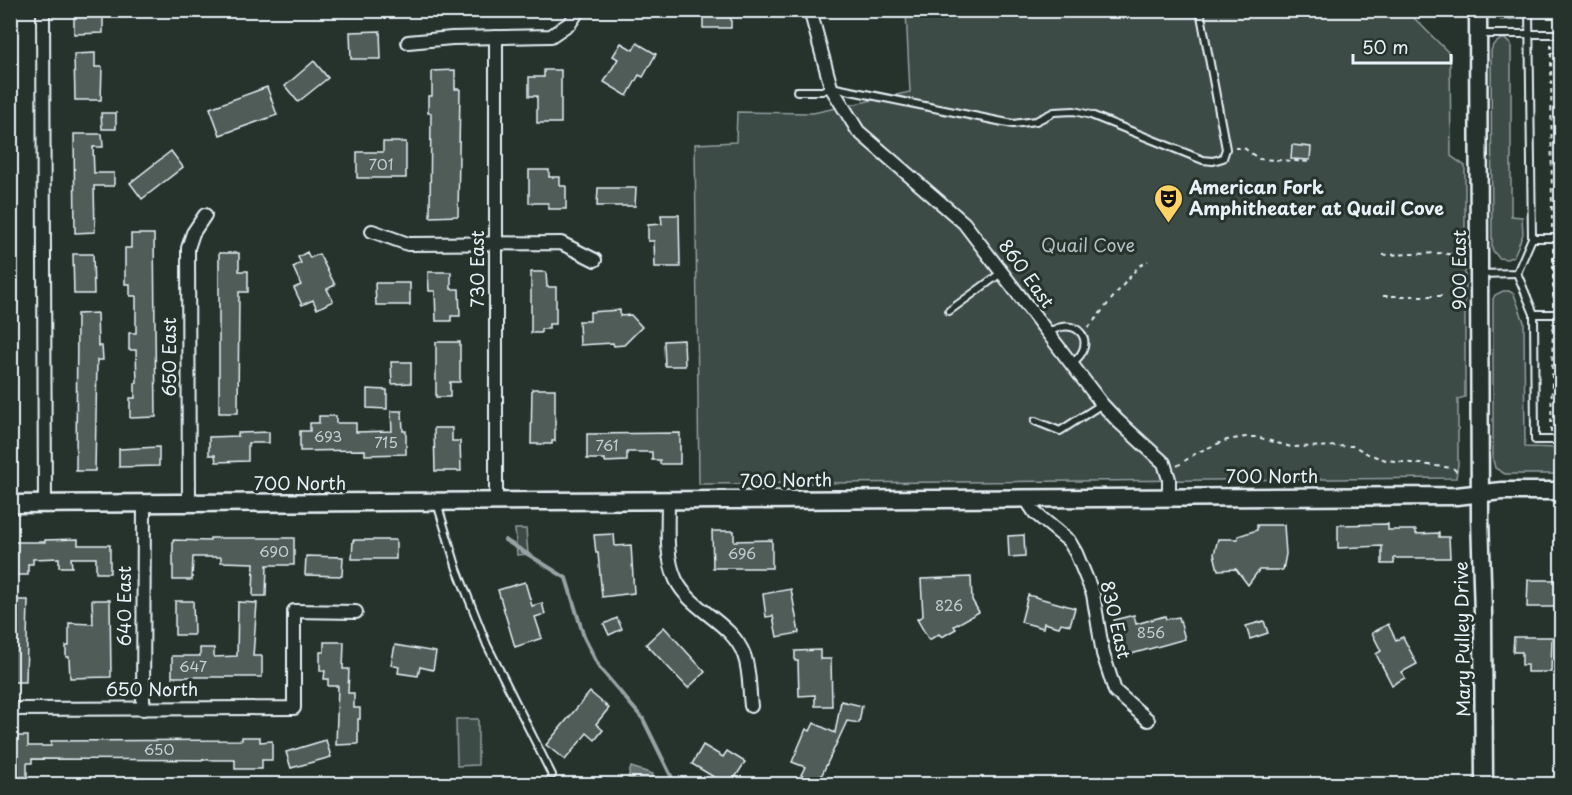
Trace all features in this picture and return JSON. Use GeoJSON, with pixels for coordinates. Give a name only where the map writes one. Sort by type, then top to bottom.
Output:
{"type":"FeatureCollection","features":[{"type":"Feature","properties":{"kind":"street"},"geometry":{"type":"LineString","coordinates":[[43,10],[45,504]]}},
{"type":"Feature","properties":{"kind":"street"},"geometry":{"type":"LineString","coordinates":[[408,42],[452,38],[551,36],[570,23],[579,10]]}},
{"type":"Feature","properties":{"kind":"street","name":"860 East"},"geometry":{"type":"LineString","coordinates":[[810,10],[831,87],[858,131],[964,223],[1102,404],[1164,464],[1168,479],[1168,497]]}},
{"type":"Feature","properties":{"kind":"street","name":"900 East"},"geometry":{"type":"LineString","coordinates":[[1478,10],[1480,494]]}},
{"type":"Feature","properties":{"kind":"street","name":"730 East"},"geometry":{"type":"LineString","coordinates":[[496,37],[496,502]]}},
{"type":"Feature","properties":{"kind":"street","name":"650 East"},"geometry":{"type":"LineString","coordinates":[[189,504],[188,248],[193,233],[205,215]]}},
{"type":"Feature","properties":{"kind":"street"},"geometry":{"type":"LineString","coordinates":[[372,231],[408,244],[561,243],[595,260]]}},
{"type":"Feature","properties":{"kind":"street","name":"700 North"},"geometry":{"type":"LineString","coordinates":[[10,504],[1444,496],[1503,491],[1562,490]]}},
{"type":"Feature","properties":{"kind":"street","name":"Mary Pulley Drive"},"geometry":{"type":"LineString","coordinates":[[1480,494],[1484,784]]}},
{"type":"Feature","properties":{"kind":"street","name":"830 East"},"geometry":{"type":"LineString","coordinates":[[1025,498],[1035,513],[1069,541],[1076,553],[1093,594],[1103,654],[1115,691],[1148,720]]}},
{"type":"Feature","properties":{"kind":"street"},"geometry":{"type":"LineString","coordinates":[[668,501],[669,552],[675,579],[688,597],[735,639],[744,655],[751,706]]}},
{"type":"Feature","properties":{"kind":"street","name":"640 East"},"geometry":{"type":"LineString","coordinates":[[143,709],[144,504]]}},
{"type":"Feature","properties":{"kind":"street","name":"650 North"},"geometry":{"type":"LineString","coordinates":[[10,709],[294,708],[294,612],[356,612]]}},
{"type":"Feature","properties":{"kind":"lane"},"geometry":{"type":"LineString","coordinates":[[797,91],[822,91],[831,87],[1013,124],[1036,121],[1054,112],[1074,111],[1092,115],[1203,160],[1214,161],[1224,158],[1226,149],[1200,10]]}},
{"type":"Feature","properties":{"kind":"lane"},"geometry":{"type":"LineString","coordinates":[[1529,10],[1532,238],[1517,273],[1534,314],[1535,440],[1562,440]]}},
{"type":"Feature","properties":{"kind":"lane"},"geometry":{"type":"LineString","coordinates":[[1478,34],[1562,34]]}},
{"type":"Feature","properties":{"kind":"lane"},"geometry":{"type":"LineString","coordinates":[[1532,238],[1562,238]]}},
{"type":"Feature","properties":{"kind":"lane"},"geometry":{"type":"LineString","coordinates":[[949,311],[1001,273]]}},
{"type":"Feature","properties":{"kind":"lane"},"geometry":{"type":"LineString","coordinates":[[1480,274],[1517,273]]}},
{"type":"Feature","properties":{"kind":"lane"},"geometry":{"type":"LineString","coordinates":[[1534,314],[1562,314]]}},
{"type":"Feature","properties":{"kind":"lane"},"geometry":{"type":"LineString","coordinates":[[1048,334],[1061,326],[1074,327],[1082,334],[1085,348],[1080,357],[1071,364]]}},
{"type":"Feature","properties":{"kind":"lane"},"geometry":{"type":"LineString","coordinates":[[1035,420],[1060,431],[1102,404]]}},
{"type":"Feature","properties":{"kind":"lane"},"geometry":{"type":"LineString","coordinates":[[436,502],[457,568],[488,645],[552,776]]}},
{"type":"Feature","properties":{"kind":"path"},"geometry":{"type":"LineString","coordinates":[[1551,53],[1562,53]]}},
{"type":"Feature","properties":{"kind":"path"},"geometry":{"type":"LineString","coordinates":[[1226,149],[1244,148],[1259,159],[1311,162]]}},
{"type":"Feature","properties":{"kind":"path"},"geometry":{"type":"LineString","coordinates":[[1383,255],[1442,253],[1464,257]]}},
{"type":"Feature","properties":{"kind":"path"},"geometry":{"type":"LineString","coordinates":[[1082,334],[1138,267],[1148,261]]}},
{"type":"Feature","properties":{"kind":"path"},"geometry":{"type":"LineString","coordinates":[[1553,274],[1561,274]]}},
{"type":"Feature","properties":{"kind":"path"},"geometry":{"type":"LineString","coordinates":[[1383,296],[1442,296]]}},
{"type":"Feature","properties":{"kind":"path"},"geometry":{"type":"LineString","coordinates":[[1177,466],[1198,452],[1227,440],[1257,437],[1292,447],[1354,446],[1386,460],[1453,468],[1457,472]]}},
{"type":"Feature","properties":{"kind":"green space","name":"Quail Cove"},"geometry":{"type":"Polygon","coordinates":[[[906,11],[1407,11],[1450,54],[1451,156],[1465,166],[1465,397],[1458,399],[1456,478],[699,484],[695,144],[736,142],[737,112],[813,113],[910,92],[906,11]]]}},
{"type":"Feature","properties":{"kind":"green space"},"geometry":{"type":"Polygon","coordinates":[[[1492,11],[1523,11],[1517,19],[1501,20],[1493,15],[1492,11]]]}},
{"type":"Feature","properties":{"kind":"green space"},"geometry":{"type":"Polygon","coordinates":[[[1505,39],[1511,45],[1511,216],[1522,217],[1523,234],[1514,256],[1507,259],[1499,258],[1492,247],[1491,51],[1493,45],[1505,39]]]}},
{"type":"Feature","properties":{"kind":"green space"},"geometry":{"type":"Polygon","coordinates":[[[1555,248],[1561,248],[1561,301],[1554,301],[1555,248]]]}},
{"type":"Feature","properties":{"kind":"green space"},"geometry":{"type":"Polygon","coordinates":[[[1503,291],[1514,294],[1524,322],[1525,447],[1561,448],[1561,474],[1505,474],[1495,468],[1493,460],[1493,299],[1495,295],[1503,291]]]}},
{"type":"Feature","properties":{"kind":"green space"},"geometry":{"type":"Polygon","coordinates":[[[515,529],[526,529],[528,554],[517,555],[515,529]]]}},
{"type":"Feature","properties":{"kind":"green space"},"geometry":{"type":"Polygon","coordinates":[[[456,719],[478,719],[478,765],[457,766],[456,719]]]}},
{"type":"Feature","properties":{"kind":"shaded area"},"geometry":{"type":"Polygon","coordinates":[[[631,767],[653,774],[650,784],[628,778],[631,767]]]}},
{"type":"Feature","properties":{"kind":"building"},"geometry":{"type":"Polygon","coordinates":[[[74,10],[103,12],[103,33],[74,34],[74,10]]]}},
{"type":"Feature","properties":{"kind":"building"},"geometry":{"type":"Polygon","coordinates":[[[703,10],[731,10],[731,28],[703,28],[703,10]]]}},
{"type":"Feature","properties":{"kind":"building"},"geometry":{"type":"Polygon","coordinates":[[[380,31],[381,59],[351,59],[350,32],[380,31]]]}},
{"type":"Feature","properties":{"kind":"building"},"geometry":{"type":"Polygon","coordinates":[[[621,43],[633,50],[637,43],[656,54],[643,77],[639,75],[627,96],[604,82],[618,59],[613,56],[621,43]]]}},
{"type":"Feature","properties":{"kind":"building"},"geometry":{"type":"Polygon","coordinates":[[[95,53],[95,67],[102,67],[101,100],[75,100],[74,54],[95,53]]]}},
{"type":"Feature","properties":{"kind":"building"},"geometry":{"type":"Polygon","coordinates":[[[314,61],[328,78],[298,102],[285,86],[314,61]]]}},
{"type":"Feature","properties":{"kind":"building"},"geometry":{"type":"Polygon","coordinates":[[[455,70],[455,89],[460,89],[458,216],[430,217],[431,113],[428,113],[428,96],[432,96],[432,71],[455,70]]]}},
{"type":"Feature","properties":{"kind":"building"},"geometry":{"type":"Polygon","coordinates":[[[544,70],[561,70],[561,123],[537,123],[537,96],[529,96],[529,77],[544,77],[544,70]]]}},
{"type":"Feature","properties":{"kind":"building"},"geometry":{"type":"Polygon","coordinates":[[[267,87],[277,115],[220,135],[210,108],[267,87]]]}},
{"type":"Feature","properties":{"kind":"building"},"geometry":{"type":"Polygon","coordinates":[[[101,113],[116,113],[116,129],[102,129],[101,113]]]}},
{"type":"Feature","properties":{"kind":"building"},"geometry":{"type":"Polygon","coordinates":[[[74,134],[102,134],[103,147],[93,147],[94,173],[114,173],[114,186],[94,186],[95,232],[75,233],[74,134]]]}},
{"type":"Feature","properties":{"kind":"building"},"geometry":{"type":"Polygon","coordinates":[[[383,142],[406,142],[406,178],[357,178],[357,152],[383,152],[383,142]]]}},
{"type":"Feature","properties":{"kind":"building"},"geometry":{"type":"Polygon","coordinates":[[[1292,145],[1311,147],[1310,160],[1291,159],[1292,145]]]}},
{"type":"Feature","properties":{"kind":"building"},"geometry":{"type":"Polygon","coordinates":[[[171,151],[183,167],[142,199],[130,183],[171,151]]]}},
{"type":"Feature","properties":{"kind":"building"},"geometry":{"type":"Polygon","coordinates":[[[529,170],[549,170],[549,177],[560,177],[560,186],[566,186],[566,209],[548,209],[548,203],[529,203],[529,170]]]}},
{"type":"Feature","properties":{"kind":"building"},"geometry":{"type":"Polygon","coordinates":[[[598,188],[636,188],[635,206],[597,206],[598,188]]]}},
{"type":"Feature","properties":{"kind":"building"},"geometry":{"type":"Polygon","coordinates":[[[661,215],[679,215],[680,267],[655,267],[654,241],[648,241],[648,225],[662,224],[661,215]]]}},
{"type":"Feature","properties":{"kind":"building"},"geometry":{"type":"Polygon","coordinates":[[[131,234],[154,234],[156,417],[130,418],[130,398],[135,398],[135,383],[137,383],[136,350],[129,350],[129,333],[136,333],[136,296],[130,296],[130,284],[125,284],[125,248],[131,248],[131,234]]]}},
{"type":"Feature","properties":{"kind":"building"},"geometry":{"type":"Polygon","coordinates":[[[307,252],[310,258],[319,254],[335,285],[327,289],[333,301],[317,309],[313,300],[302,305],[294,288],[301,285],[293,267],[301,263],[298,257],[307,252]]]}},
{"type":"Feature","properties":{"kind":"building"},"geometry":{"type":"Polygon","coordinates":[[[219,253],[239,253],[239,271],[248,271],[248,292],[239,292],[238,413],[219,413],[219,253]]]}},
{"type":"Feature","properties":{"kind":"building"},"geometry":{"type":"Polygon","coordinates":[[[73,254],[93,254],[94,294],[74,294],[73,254]]]}},
{"type":"Feature","properties":{"kind":"building"},"geometry":{"type":"Polygon","coordinates":[[[428,272],[451,272],[451,289],[459,289],[460,316],[451,316],[451,321],[436,321],[435,291],[429,291],[428,272]]]}},
{"type":"Feature","properties":{"kind":"building"},"geometry":{"type":"Polygon","coordinates":[[[531,272],[546,272],[547,287],[556,287],[556,324],[549,324],[549,329],[541,329],[541,333],[531,333],[531,272]]]}},
{"type":"Feature","properties":{"kind":"building"},"geometry":{"type":"Polygon","coordinates":[[[375,283],[410,283],[410,305],[376,305],[375,283]]]}},
{"type":"Feature","properties":{"kind":"building"},"geometry":{"type":"Polygon","coordinates":[[[620,310],[620,316],[631,315],[642,327],[624,345],[614,346],[613,343],[580,345],[579,321],[590,321],[590,312],[620,310]]]}},
{"type":"Feature","properties":{"kind":"building"},"geometry":{"type":"Polygon","coordinates":[[[97,313],[98,346],[102,346],[103,360],[97,360],[95,471],[76,471],[77,314],[97,313]]]}},
{"type":"Feature","properties":{"kind":"building"},"geometry":{"type":"Polygon","coordinates":[[[684,340],[685,366],[665,366],[664,341],[684,340]]]}},
{"type":"Feature","properties":{"kind":"building"},"geometry":{"type":"Polygon","coordinates":[[[436,342],[460,342],[460,382],[450,382],[450,397],[436,397],[436,342]]]}},
{"type":"Feature","properties":{"kind":"building"},"geometry":{"type":"Polygon","coordinates":[[[391,362],[411,362],[411,383],[392,384],[391,362]]]}},
{"type":"Feature","properties":{"kind":"building"},"geometry":{"type":"Polygon","coordinates":[[[367,389],[387,390],[387,409],[367,408],[367,389]]]}},
{"type":"Feature","properties":{"kind":"building"},"geometry":{"type":"Polygon","coordinates":[[[532,389],[555,389],[555,441],[552,441],[552,444],[531,444],[532,389]]]}},
{"type":"Feature","properties":{"kind":"building"},"geometry":{"type":"Polygon","coordinates":[[[391,411],[402,411],[403,431],[406,431],[406,454],[365,455],[365,450],[300,451],[300,431],[310,431],[310,423],[319,423],[319,416],[336,416],[336,423],[356,423],[356,432],[392,431],[391,411]]]}},
{"type":"Feature","properties":{"kind":"building"},"geometry":{"type":"Polygon","coordinates":[[[434,428],[452,428],[452,441],[460,441],[461,471],[435,471],[434,428]]]}},
{"type":"Feature","properties":{"kind":"building"},"geometry":{"type":"Polygon","coordinates":[[[269,432],[269,443],[248,443],[248,461],[216,462],[215,455],[209,455],[209,437],[269,432]]]}},
{"type":"Feature","properties":{"kind":"building"},"geometry":{"type":"Polygon","coordinates":[[[680,433],[680,464],[660,464],[660,460],[652,460],[652,452],[627,452],[627,461],[605,462],[605,459],[587,459],[587,434],[680,433]]]}},
{"type":"Feature","properties":{"kind":"building"},"geometry":{"type":"Polygon","coordinates":[[[159,447],[159,466],[119,467],[119,449],[159,447]]]}},
{"type":"Feature","properties":{"kind":"building"},"geometry":{"type":"Polygon","coordinates":[[[1388,524],[1388,530],[1416,530],[1416,534],[1439,533],[1439,537],[1449,537],[1450,558],[1394,558],[1394,564],[1382,564],[1382,546],[1338,548],[1338,525],[1388,524]]]}},
{"type":"Feature","properties":{"kind":"building"},"geometry":{"type":"Polygon","coordinates":[[[1257,525],[1284,525],[1286,554],[1283,570],[1259,570],[1248,585],[1236,569],[1218,570],[1214,554],[1218,539],[1238,539],[1238,536],[1257,530],[1257,525]]]}},
{"type":"Feature","properties":{"kind":"building"},"geometry":{"type":"Polygon","coordinates":[[[712,531],[734,531],[734,541],[772,540],[772,568],[713,568],[712,531]]]}},
{"type":"Feature","properties":{"kind":"building"},"geometry":{"type":"Polygon","coordinates":[[[614,534],[615,546],[631,545],[634,593],[602,597],[594,535],[614,534]]]}},
{"type":"Feature","properties":{"kind":"building"},"geometry":{"type":"Polygon","coordinates":[[[1024,535],[1025,556],[1009,557],[1008,536],[1024,535]]]}},
{"type":"Feature","properties":{"kind":"building"},"geometry":{"type":"Polygon","coordinates":[[[210,538],[294,538],[294,565],[267,565],[266,596],[253,596],[254,563],[221,562],[221,557],[193,557],[192,580],[173,580],[173,540],[210,541],[210,538]]]}},
{"type":"Feature","properties":{"kind":"building"},"geometry":{"type":"Polygon","coordinates":[[[78,539],[78,545],[110,545],[110,573],[96,573],[96,558],[71,558],[72,567],[59,567],[59,558],[33,559],[33,564],[28,564],[28,575],[10,575],[10,542],[78,539]]]}},
{"type":"Feature","properties":{"kind":"building"},"geometry":{"type":"Polygon","coordinates":[[[353,540],[396,540],[396,559],[352,559],[353,540]]]}},
{"type":"Feature","properties":{"kind":"building"},"geometry":{"type":"Polygon","coordinates":[[[306,556],[343,557],[342,576],[305,575],[306,556]]]}},
{"type":"Feature","properties":{"kind":"building"},"geometry":{"type":"Polygon","coordinates":[[[971,577],[972,600],[979,612],[954,626],[956,629],[942,637],[939,634],[929,640],[917,619],[923,616],[921,579],[971,577]]]}},
{"type":"Feature","properties":{"kind":"building"},"geometry":{"type":"Polygon","coordinates":[[[1528,580],[1562,580],[1562,607],[1527,607],[1528,580]]]}},
{"type":"Feature","properties":{"kind":"building"},"geometry":{"type":"Polygon","coordinates":[[[525,582],[532,606],[542,603],[545,614],[535,617],[542,638],[515,647],[498,590],[525,582]]]}},
{"type":"Feature","properties":{"kind":"building"},"geometry":{"type":"Polygon","coordinates":[[[791,589],[799,633],[777,637],[773,616],[766,617],[763,594],[791,589]]]}},
{"type":"Feature","properties":{"kind":"building"},"geometry":{"type":"Polygon","coordinates":[[[1028,595],[1075,608],[1070,625],[1061,623],[1059,627],[1044,623],[1043,628],[1021,622],[1028,595]]]}},
{"type":"Feature","properties":{"kind":"building"},"geometry":{"type":"Polygon","coordinates":[[[10,600],[28,600],[26,682],[10,682],[10,600]]]}},
{"type":"Feature","properties":{"kind":"building"},"geometry":{"type":"Polygon","coordinates":[[[92,600],[110,600],[111,677],[70,678],[69,657],[66,657],[66,646],[69,646],[69,623],[93,624],[92,600]]]}},
{"type":"Feature","properties":{"kind":"building"},"geometry":{"type":"Polygon","coordinates":[[[175,601],[193,601],[194,635],[175,635],[175,601]]]}},
{"type":"Feature","properties":{"kind":"building"},"geometry":{"type":"Polygon","coordinates":[[[238,602],[257,603],[253,656],[262,656],[262,677],[172,677],[172,656],[200,656],[200,648],[214,648],[214,657],[237,656],[238,602]]]}},
{"type":"Feature","properties":{"kind":"building"},"geometry":{"type":"Polygon","coordinates":[[[1134,615],[1136,624],[1165,616],[1166,619],[1179,617],[1185,639],[1124,656],[1114,620],[1134,615]]]}},
{"type":"Feature","properties":{"kind":"building"},"geometry":{"type":"Polygon","coordinates":[[[617,618],[622,629],[609,635],[604,624],[617,618]]]}},
{"type":"Feature","properties":{"kind":"building"},"geometry":{"type":"Polygon","coordinates":[[[1264,621],[1268,633],[1250,639],[1246,626],[1264,621]]]}},
{"type":"Feature","properties":{"kind":"building"},"geometry":{"type":"Polygon","coordinates":[[[1388,624],[1396,640],[1403,637],[1417,664],[1402,672],[1405,678],[1392,685],[1376,654],[1381,651],[1372,633],[1388,624]]]}},
{"type":"Feature","properties":{"kind":"building"},"geometry":{"type":"Polygon","coordinates":[[[664,627],[705,672],[688,688],[646,644],[664,627]]]}},
{"type":"Feature","properties":{"kind":"building"},"geometry":{"type":"Polygon","coordinates":[[[1514,637],[1552,637],[1551,672],[1527,672],[1527,665],[1522,665],[1522,652],[1513,652],[1514,637]]]}},
{"type":"Feature","properties":{"kind":"building"},"geometry":{"type":"Polygon","coordinates":[[[324,642],[344,642],[343,669],[349,669],[348,693],[354,693],[354,708],[360,708],[358,744],[336,745],[338,686],[328,686],[328,679],[324,679],[325,671],[320,671],[320,652],[324,652],[324,642]]]}},
{"type":"Feature","properties":{"kind":"building"},"geometry":{"type":"Polygon","coordinates":[[[395,645],[436,652],[433,670],[420,667],[418,676],[398,673],[399,667],[391,665],[395,645]]]}},
{"type":"Feature","properties":{"kind":"building"},"geometry":{"type":"Polygon","coordinates":[[[820,650],[820,659],[831,659],[832,706],[815,706],[815,695],[799,696],[798,661],[795,661],[795,651],[820,650]]]}},
{"type":"Feature","properties":{"kind":"building"},"geometry":{"type":"Polygon","coordinates":[[[590,692],[609,708],[596,724],[603,730],[595,740],[587,733],[565,760],[546,745],[590,692]]]}},
{"type":"Feature","properties":{"kind":"building"},"geometry":{"type":"Polygon","coordinates":[[[841,701],[862,706],[859,723],[847,721],[818,783],[801,775],[805,767],[792,762],[806,729],[810,731],[814,723],[835,733],[841,701]]]}},
{"type":"Feature","properties":{"kind":"building"},"geometry":{"type":"Polygon","coordinates":[[[10,736],[28,736],[28,746],[51,746],[51,741],[242,740],[242,737],[260,737],[260,742],[272,741],[272,760],[262,760],[262,769],[235,769],[235,760],[32,759],[32,763],[27,763],[27,777],[10,777],[10,736]]]}},
{"type":"Feature","properties":{"kind":"building"},"geometry":{"type":"Polygon","coordinates":[[[326,740],[331,757],[291,768],[286,752],[326,740]]]}},
{"type":"Feature","properties":{"kind":"building"},"geometry":{"type":"Polygon","coordinates":[[[703,745],[723,757],[727,751],[745,762],[731,784],[716,784],[719,780],[692,764],[703,745]]]}},
{"type":"Feature","properties":{"kind":"waterway"},"geometry":{"type":"LineString","coordinates":[[505,540],[566,578],[584,637],[599,667],[643,719],[675,784]]}},
{"type":"Feature","properties":{"kind":"place","name":"American Fork Amphitheater at Quail Cove"},"geometry":{"type":"Point","coordinates":[1168,224]}}]}
